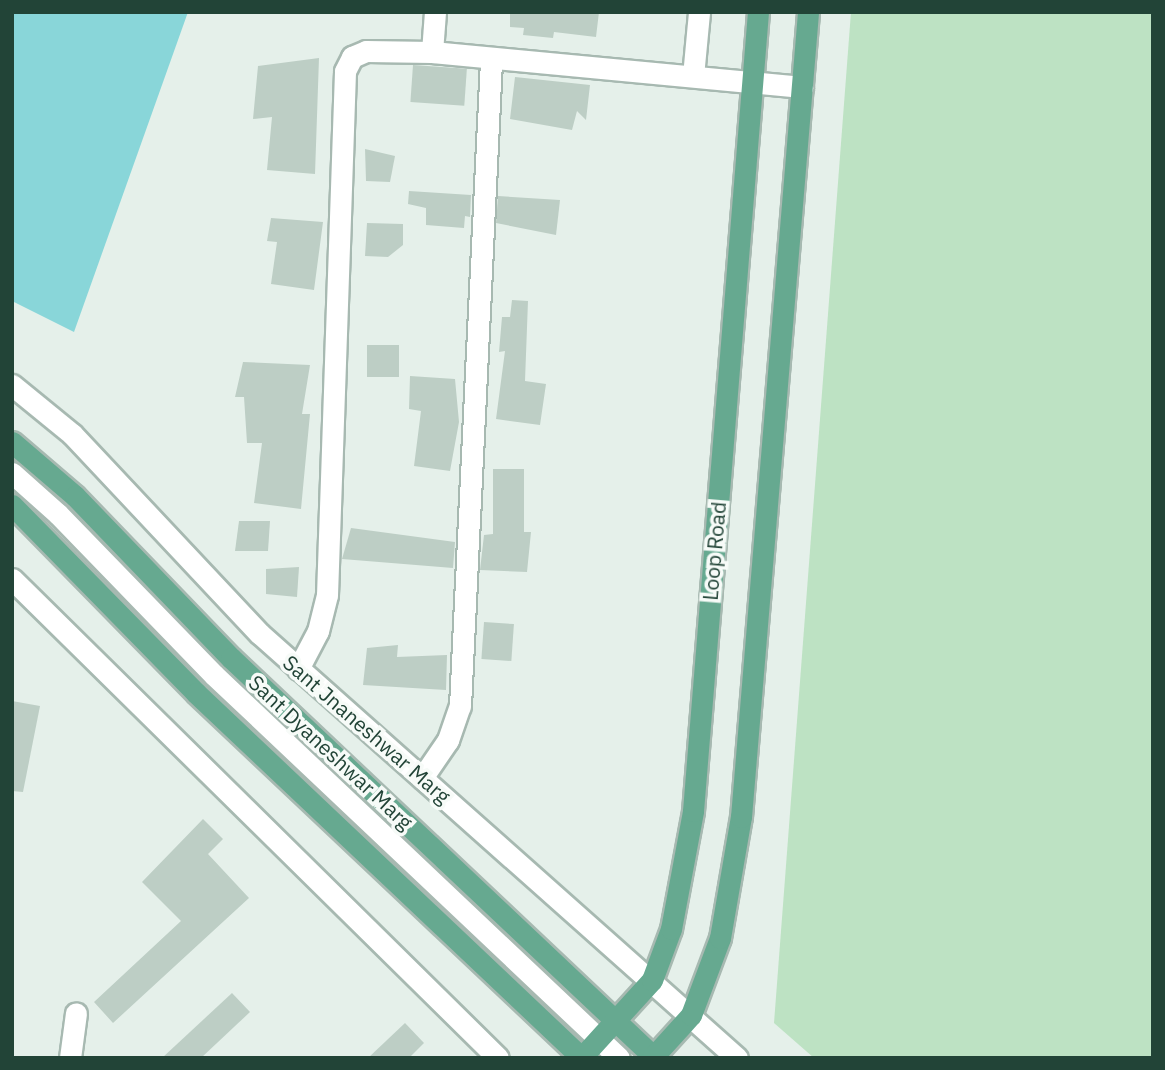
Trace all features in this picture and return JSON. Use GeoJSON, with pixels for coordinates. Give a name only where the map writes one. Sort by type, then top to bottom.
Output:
{"type":"FeatureCollection","features":[{"type":"Feature","properties":{"kind":"main road","name":"Loop Road"},"geometry":{"type":"LineString","coordinates":[[582,1057],[652,980],[671,929],[693,811],[758,12]]}},
{"type":"Feature","properties":{"kind":"main road"},"geometry":{"type":"LineString","coordinates":[[653,1057],[691,1015],[720,938],[741,817],[808,12]]}},
{"type":"Feature","properties":{"kind":"main road","name":"Sant Dyaneshwar Marg"},"geometry":{"type":"LineString","coordinates":[[12,442],[75,496],[242,668],[653,1057]]}},
{"type":"Feature","properties":{"kind":"main road"},"geometry":{"type":"LineString","coordinates":[[12,505],[197,693],[582,1057]]}},
{"type":"Feature","properties":{"kind":"street"},"geometry":{"type":"LineString","coordinates":[[432,52],[435,12]]}},
{"type":"Feature","properties":{"kind":"street"},"geometry":{"type":"LineString","coordinates":[[693,76],[699,12]]}},
{"type":"Feature","properties":{"kind":"street"},"geometry":{"type":"LineString","coordinates":[[298,668],[318,631],[327,595],[345,71],[352,57],[366,51],[432,52],[491,60],[802,87]]}},
{"type":"Feature","properties":{"kind":"street"},"geometry":{"type":"LineString","coordinates":[[422,778],[448,740],[460,706],[491,60]]}},
{"type":"Feature","properties":{"kind":"street","name":"Sant Jnaneshwar Marg"},"geometry":{"type":"LineString","coordinates":[[12,385],[72,434],[260,635],[737,1058]]}},
{"type":"Feature","properties":{"kind":"street"},"geometry":{"type":"LineString","coordinates":[[12,474],[58,514],[224,685],[619,1058]]}},
{"type":"Feature","properties":{"kind":"street"},"geometry":{"type":"LineString","coordinates":[[12,579],[498,1058]]}},
{"type":"Feature","properties":{"kind":"street"},"geometry":{"type":"LineString","coordinates":[[70,1058],[76,1013]]}},
{"type":"Feature","properties":{"kind":"green space"},"geometry":{"type":"Polygon","coordinates":[[[851,12],[1153,12],[1153,1058],[814,1058],[774,1023],[851,12]]]}},
{"type":"Feature","properties":{"kind":"water"},"geometry":{"type":"Polygon","coordinates":[[[12,12],[188,12],[74,332],[12,301],[12,12]]]}},
{"type":"Feature","properties":{"kind":"building"},"geometry":{"type":"Polygon","coordinates":[[[510,12],[599,12],[596,37],[554,32],[553,38],[523,35],[524,28],[510,27],[510,12]]]}},
{"type":"Feature","properties":{"kind":"building"},"geometry":{"type":"Polygon","coordinates":[[[319,58],[315,174],[267,170],[272,117],[253,119],[258,66],[319,58]]]}},
{"type":"Feature","properties":{"kind":"building"},"geometry":{"type":"Polygon","coordinates":[[[413,65],[467,69],[464,106],[410,102],[413,65]]]}},
{"type":"Feature","properties":{"kind":"building"},"geometry":{"type":"Polygon","coordinates":[[[515,77],[590,85],[586,120],[577,111],[572,130],[510,119],[515,77]]]}},
{"type":"Feature","properties":{"kind":"building"},"geometry":{"type":"Polygon","coordinates":[[[365,149],[395,156],[390,182],[366,181],[365,149]]]}},
{"type":"Feature","properties":{"kind":"building"},"geometry":{"type":"Polygon","coordinates":[[[409,191],[471,195],[470,217],[465,216],[464,228],[426,225],[426,208],[408,204],[409,191]]]}},
{"type":"Feature","properties":{"kind":"building"},"geometry":{"type":"Polygon","coordinates":[[[498,196],[560,200],[556,235],[496,223],[498,196]]]}},
{"type":"Feature","properties":{"kind":"building"},"geometry":{"type":"Polygon","coordinates":[[[271,218],[323,222],[314,290],[271,284],[277,242],[267,241],[271,218]]]}},
{"type":"Feature","properties":{"kind":"building"},"geometry":{"type":"Polygon","coordinates":[[[367,223],[403,224],[403,245],[388,257],[365,256],[367,223]]]}},
{"type":"Feature","properties":{"kind":"building"},"geometry":{"type":"Polygon","coordinates":[[[512,300],[528,301],[525,381],[546,384],[540,425],[496,419],[505,351],[499,352],[502,317],[510,317],[512,300]]]}},
{"type":"Feature","properties":{"kind":"building"},"geometry":{"type":"Polygon","coordinates":[[[367,345],[399,345],[399,377],[367,377],[367,345]]]}},
{"type":"Feature","properties":{"kind":"building"},"geometry":{"type":"Polygon","coordinates":[[[243,362],[310,365],[302,414],[310,414],[301,509],[254,503],[262,443],[247,443],[244,397],[235,397],[243,362]]]}},
{"type":"Feature","properties":{"kind":"building"},"geometry":{"type":"Polygon","coordinates":[[[410,376],[455,379],[459,422],[450,471],[414,466],[421,411],[409,409],[410,376]]]}},
{"type":"Feature","properties":{"kind":"building"},"geometry":{"type":"Polygon","coordinates":[[[493,469],[524,469],[524,532],[531,532],[527,572],[480,570],[484,535],[493,534],[493,469]]]}},
{"type":"Feature","properties":{"kind":"building"},"geometry":{"type":"Polygon","coordinates":[[[239,521],[270,521],[268,551],[235,551],[239,521]]]}},
{"type":"Feature","properties":{"kind":"building"},"geometry":{"type":"Polygon","coordinates":[[[351,528],[455,542],[453,568],[342,559],[351,528]]]}},
{"type":"Feature","properties":{"kind":"building"},"geometry":{"type":"Polygon","coordinates":[[[299,567],[297,597],[266,594],[266,569],[299,567]]]}},
{"type":"Feature","properties":{"kind":"building"},"geometry":{"type":"Polygon","coordinates":[[[484,622],[514,624],[511,661],[481,659],[484,622]]]}},
{"type":"Feature","properties":{"kind":"building"},"geometry":{"type":"Polygon","coordinates":[[[398,645],[397,657],[447,655],[446,690],[363,685],[367,648],[398,645]]]}},
{"type":"Feature","properties":{"kind":"building"},"geometry":{"type":"Polygon","coordinates":[[[12,701],[40,706],[23,792],[12,791],[12,701]]]}},
{"type":"Feature","properties":{"kind":"building"},"geometry":{"type":"Polygon","coordinates":[[[203,819],[223,839],[208,854],[249,898],[113,1023],[94,1002],[181,921],[142,882],[203,819]]]}},
{"type":"Feature","properties":{"kind":"building"},"geometry":{"type":"Polygon","coordinates":[[[232,993],[250,1012],[201,1058],[162,1058],[232,993]]]}},
{"type":"Feature","properties":{"kind":"building"},"geometry":{"type":"Polygon","coordinates":[[[405,1023],[424,1043],[409,1058],[368,1058],[405,1023]]]}}]}
